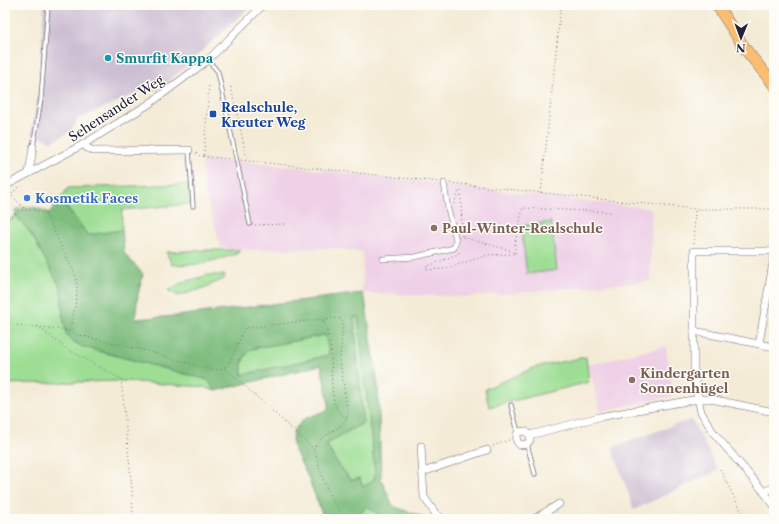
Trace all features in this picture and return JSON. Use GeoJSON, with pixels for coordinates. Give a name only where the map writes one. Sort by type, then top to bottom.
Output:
{"type":"FeatureCollection","features":[{"type":"Feature","properties":{"kind":"main road"},"geometry":{"type":"LineString","coordinates":[[717,5],[746,50],[774,85]]}},
{"type":"Feature","properties":{"kind":"street","name":"Sehensander Weg"},"geometry":{"type":"LineString","coordinates":[[5,186],[84,144],[149,104],[208,60],[263,5]]}},
{"type":"Feature","properties":{"kind":"street"},"geometry":{"type":"LineString","coordinates":[[84,144],[87,148],[94,150],[189,150]]}},
{"type":"Feature","properties":{"kind":"street"},"geometry":{"type":"LineString","coordinates":[[29,173],[32,147]]}},
{"type":"Feature","properties":{"kind":"street"},"geometry":{"type":"LineString","coordinates":[[383,259],[416,258],[454,248],[456,240],[448,209],[444,183]]}},
{"type":"Feature","properties":{"kind":"street"},"geometry":{"type":"LineString","coordinates":[[774,251],[694,251],[694,368],[698,399],[702,412],[712,432],[774,505]]}},
{"type":"Feature","properties":{"kind":"street"},"geometry":{"type":"LineString","coordinates":[[759,344],[774,257]]}},
{"type":"Feature","properties":{"kind":"street"},"geometry":{"type":"LineString","coordinates":[[694,331],[774,347]]}},
{"type":"Feature","properties":{"kind":"street"},"geometry":{"type":"LineString","coordinates":[[530,435],[599,417],[698,399],[711,399],[774,412]]}},
{"type":"Feature","properties":{"kind":"street"},"geometry":{"type":"LineString","coordinates":[[525,430],[530,435],[530,440],[527,444],[520,445],[516,442],[517,435],[525,430]]}},
{"type":"Feature","properties":{"kind":"street"},"geometry":{"type":"LineString","coordinates":[[421,446],[424,497],[435,513],[442,519]]}},
{"type":"Feature","properties":{"kind":"street"},"geometry":{"type":"LineString","coordinates":[[423,472],[487,450]]}},
{"type":"Feature","properties":{"kind":"street"},"geometry":{"type":"LineString","coordinates":[[764,492],[774,487]]}},
{"type":"Feature","properties":{"kind":"street"},"geometry":{"type":"LineString","coordinates":[[534,519],[559,504]]}},
{"type":"Feature","properties":{"kind":"lane"},"geometry":{"type":"LineString","coordinates":[[32,147],[41,99],[48,5]]}},
{"type":"Feature","properties":{"kind":"lane"},"geometry":{"type":"LineString","coordinates":[[208,60],[218,72],[250,224]]}},
{"type":"Feature","properties":{"kind":"lane"},"geometry":{"type":"LineString","coordinates":[[189,150],[193,206]]}},
{"type":"Feature","properties":{"kind":"lane"},"geometry":{"type":"LineString","coordinates":[[511,405],[517,435]]}},
{"type":"Feature","properties":{"kind":"lane"},"geometry":{"type":"LineString","coordinates":[[527,444],[535,474]]}},
{"type":"Feature","properties":{"kind":"path"},"geometry":{"type":"LineString","coordinates":[[541,193],[561,5]]}},
{"type":"Feature","properties":{"kind":"path"},"geometry":{"type":"LineString","coordinates":[[204,156],[209,84]]}},
{"type":"Feature","properties":{"kind":"path"},"geometry":{"type":"LineString","coordinates":[[231,87],[247,160]]}},
{"type":"Feature","properties":{"kind":"path"},"geometry":{"type":"LineString","coordinates":[[448,209],[452,208],[459,191],[461,191],[463,237],[461,242]]}},
{"type":"Feature","properties":{"kind":"path"},"geometry":{"type":"LineString","coordinates":[[11,195],[25,210]]}},
{"type":"Feature","properties":{"kind":"path"},"geometry":{"type":"LineString","coordinates":[[515,254],[515,243],[523,208],[612,212]]}},
{"type":"Feature","properties":{"kind":"path"},"geometry":{"type":"LineString","coordinates":[[694,251],[695,209],[774,209]]}},
{"type":"Feature","properties":{"kind":"path"},"geometry":{"type":"LineString","coordinates":[[5,221],[18,211],[35,210],[46,215],[75,274],[78,292],[70,328],[72,332]]}},
{"type":"Feature","properties":{"kind":"path"},"geometry":{"type":"LineString","coordinates":[[250,224],[286,224]]}},
{"type":"Feature","properties":{"kind":"path"},"geometry":{"type":"LineString","coordinates":[[463,237],[509,250],[515,254]]}},
{"type":"Feature","properties":{"kind":"path"},"geometry":{"type":"LineString","coordinates":[[460,248],[458,254],[426,267],[427,270],[445,269],[488,255],[515,254]]}},
{"type":"Feature","properties":{"kind":"path"},"geometry":{"type":"LineString","coordinates":[[323,319],[327,330],[332,355],[332,382],[335,405],[347,419]]}},
{"type":"Feature","properties":{"kind":"path"},"geometry":{"type":"LineString","coordinates":[[5,324],[60,329],[147,351],[212,370],[225,368],[228,365],[245,328],[323,319],[341,319],[343,322],[340,361],[348,414],[347,419],[338,428],[319,440],[314,450]]}},
{"type":"Feature","properties":{"kind":"path"},"geometry":{"type":"LineString","coordinates":[[38,326],[67,349],[121,379],[132,488],[133,519]]}},
{"type":"Feature","properties":{"kind":"path"},"geometry":{"type":"LineString","coordinates":[[225,368],[314,450],[328,492],[334,504],[346,519]]}},
{"type":"Feature","properties":{"kind":"path"},"geometry":{"type":"LineString","coordinates":[[487,450],[494,445],[517,435]]}},
{"type":"Feature","properties":{"kind":"path"},"geometry":{"type":"LineString","coordinates":[[720,469],[745,519]]}},
{"type":"Feature","properties":{"kind":"shaded area","name":"Smurfit Kappa"},"geometry":{"type":"Polygon","coordinates":[[[44,5],[252,5],[166,84],[157,89],[142,91],[78,119],[71,131],[52,142],[36,135],[31,135],[39,87],[44,5]]]}},
{"type":"Feature","properties":{"kind":"shaded area","name":"Paul-Winter-Realschule"},"geometry":{"type":"Polygon","coordinates":[[[202,159],[233,162],[242,161],[652,209],[650,281],[467,297],[362,293],[363,252],[333,248],[240,250],[221,247],[204,189],[202,159]]]}},
{"type":"Feature","properties":{"kind":"shaded area","name":"Kindergarten Sonnenhügel"},"geometry":{"type":"Polygon","coordinates":[[[666,346],[673,396],[600,411],[589,365],[666,346]]]}},
{"type":"Feature","properties":{"kind":"shaded area"},"geometry":{"type":"Polygon","coordinates":[[[692,419],[718,470],[634,510],[612,447],[692,419]]]}},
{"type":"Feature","properties":{"kind":"green space"},"geometry":{"type":"Polygon","coordinates":[[[191,184],[191,204],[122,210],[122,230],[88,235],[60,199],[68,188],[191,184]]]}},
{"type":"Feature","properties":{"kind":"green space"},"geometry":{"type":"Polygon","coordinates":[[[60,199],[88,235],[122,230],[124,253],[143,274],[138,294],[135,319],[176,316],[362,293],[365,299],[378,385],[381,479],[393,506],[425,519],[385,519],[367,506],[355,519],[324,519],[308,477],[294,449],[292,439],[294,430],[304,419],[327,410],[329,404],[321,365],[215,391],[208,380],[83,347],[71,340],[66,333],[63,317],[61,288],[31,234],[16,215],[15,210],[25,207],[32,207],[49,213],[60,199]],[[354,317],[363,423],[326,444],[335,460],[351,480],[360,478],[363,487],[374,480],[375,473],[358,317],[354,317]],[[325,335],[251,349],[243,360],[242,375],[329,355],[325,335]]]}},
{"type":"Feature","properties":{"kind":"green space"},"geometry":{"type":"Polygon","coordinates":[[[16,215],[31,234],[61,288],[63,317],[183,373],[209,380],[215,391],[204,387],[123,381],[5,384],[5,224],[16,215]]]}},
{"type":"Feature","properties":{"kind":"green space"},"geometry":{"type":"Polygon","coordinates":[[[551,222],[557,270],[527,274],[521,226],[551,222]]]}},
{"type":"Feature","properties":{"kind":"green space"},"geometry":{"type":"Polygon","coordinates":[[[240,250],[237,254],[201,264],[172,265],[166,252],[240,250]]]}},
{"type":"Feature","properties":{"kind":"green space"},"geometry":{"type":"Polygon","coordinates":[[[208,275],[225,275],[224,279],[201,289],[178,296],[168,290],[181,283],[208,275]]]}},
{"type":"Feature","properties":{"kind":"green space"},"geometry":{"type":"Polygon","coordinates":[[[354,317],[358,317],[375,473],[374,480],[363,488],[351,480],[335,460],[326,443],[363,423],[354,317]]]}},
{"type":"Feature","properties":{"kind":"green space"},"geometry":{"type":"Polygon","coordinates":[[[325,335],[329,355],[242,375],[243,361],[251,349],[325,335]]]}},
{"type":"Feature","properties":{"kind":"green space"},"geometry":{"type":"Polygon","coordinates":[[[586,357],[589,382],[489,407],[485,389],[536,367],[586,357]]]}},
{"type":"Feature","properties":{"kind":"green space"},"geometry":{"type":"Polygon","coordinates":[[[367,506],[385,519],[355,519],[367,506]]]}},
{"type":"Feature","properties":{"kind":"place","name":"Smurfit Kappa"},"geometry":{"type":"Point","coordinates":[108,58]}},
{"type":"Feature","properties":{"kind":"place","name":"Realschule, Kreuter Weg"},"geometry":{"type":"Point","coordinates":[213,114]}},
{"type":"Feature","properties":{"kind":"place","name":"Kosmetik Faces"},"geometry":{"type":"Point","coordinates":[27,198]}},
{"type":"Feature","properties":{"kind":"place","name":"Paul-Winter-Realschule"},"geometry":{"type":"Point","coordinates":[434,228]}},
{"type":"Feature","properties":{"kind":"place","name":"Kindergarten Sonnenhügel"},"geometry":{"type":"Point","coordinates":[632,380]}}]}
